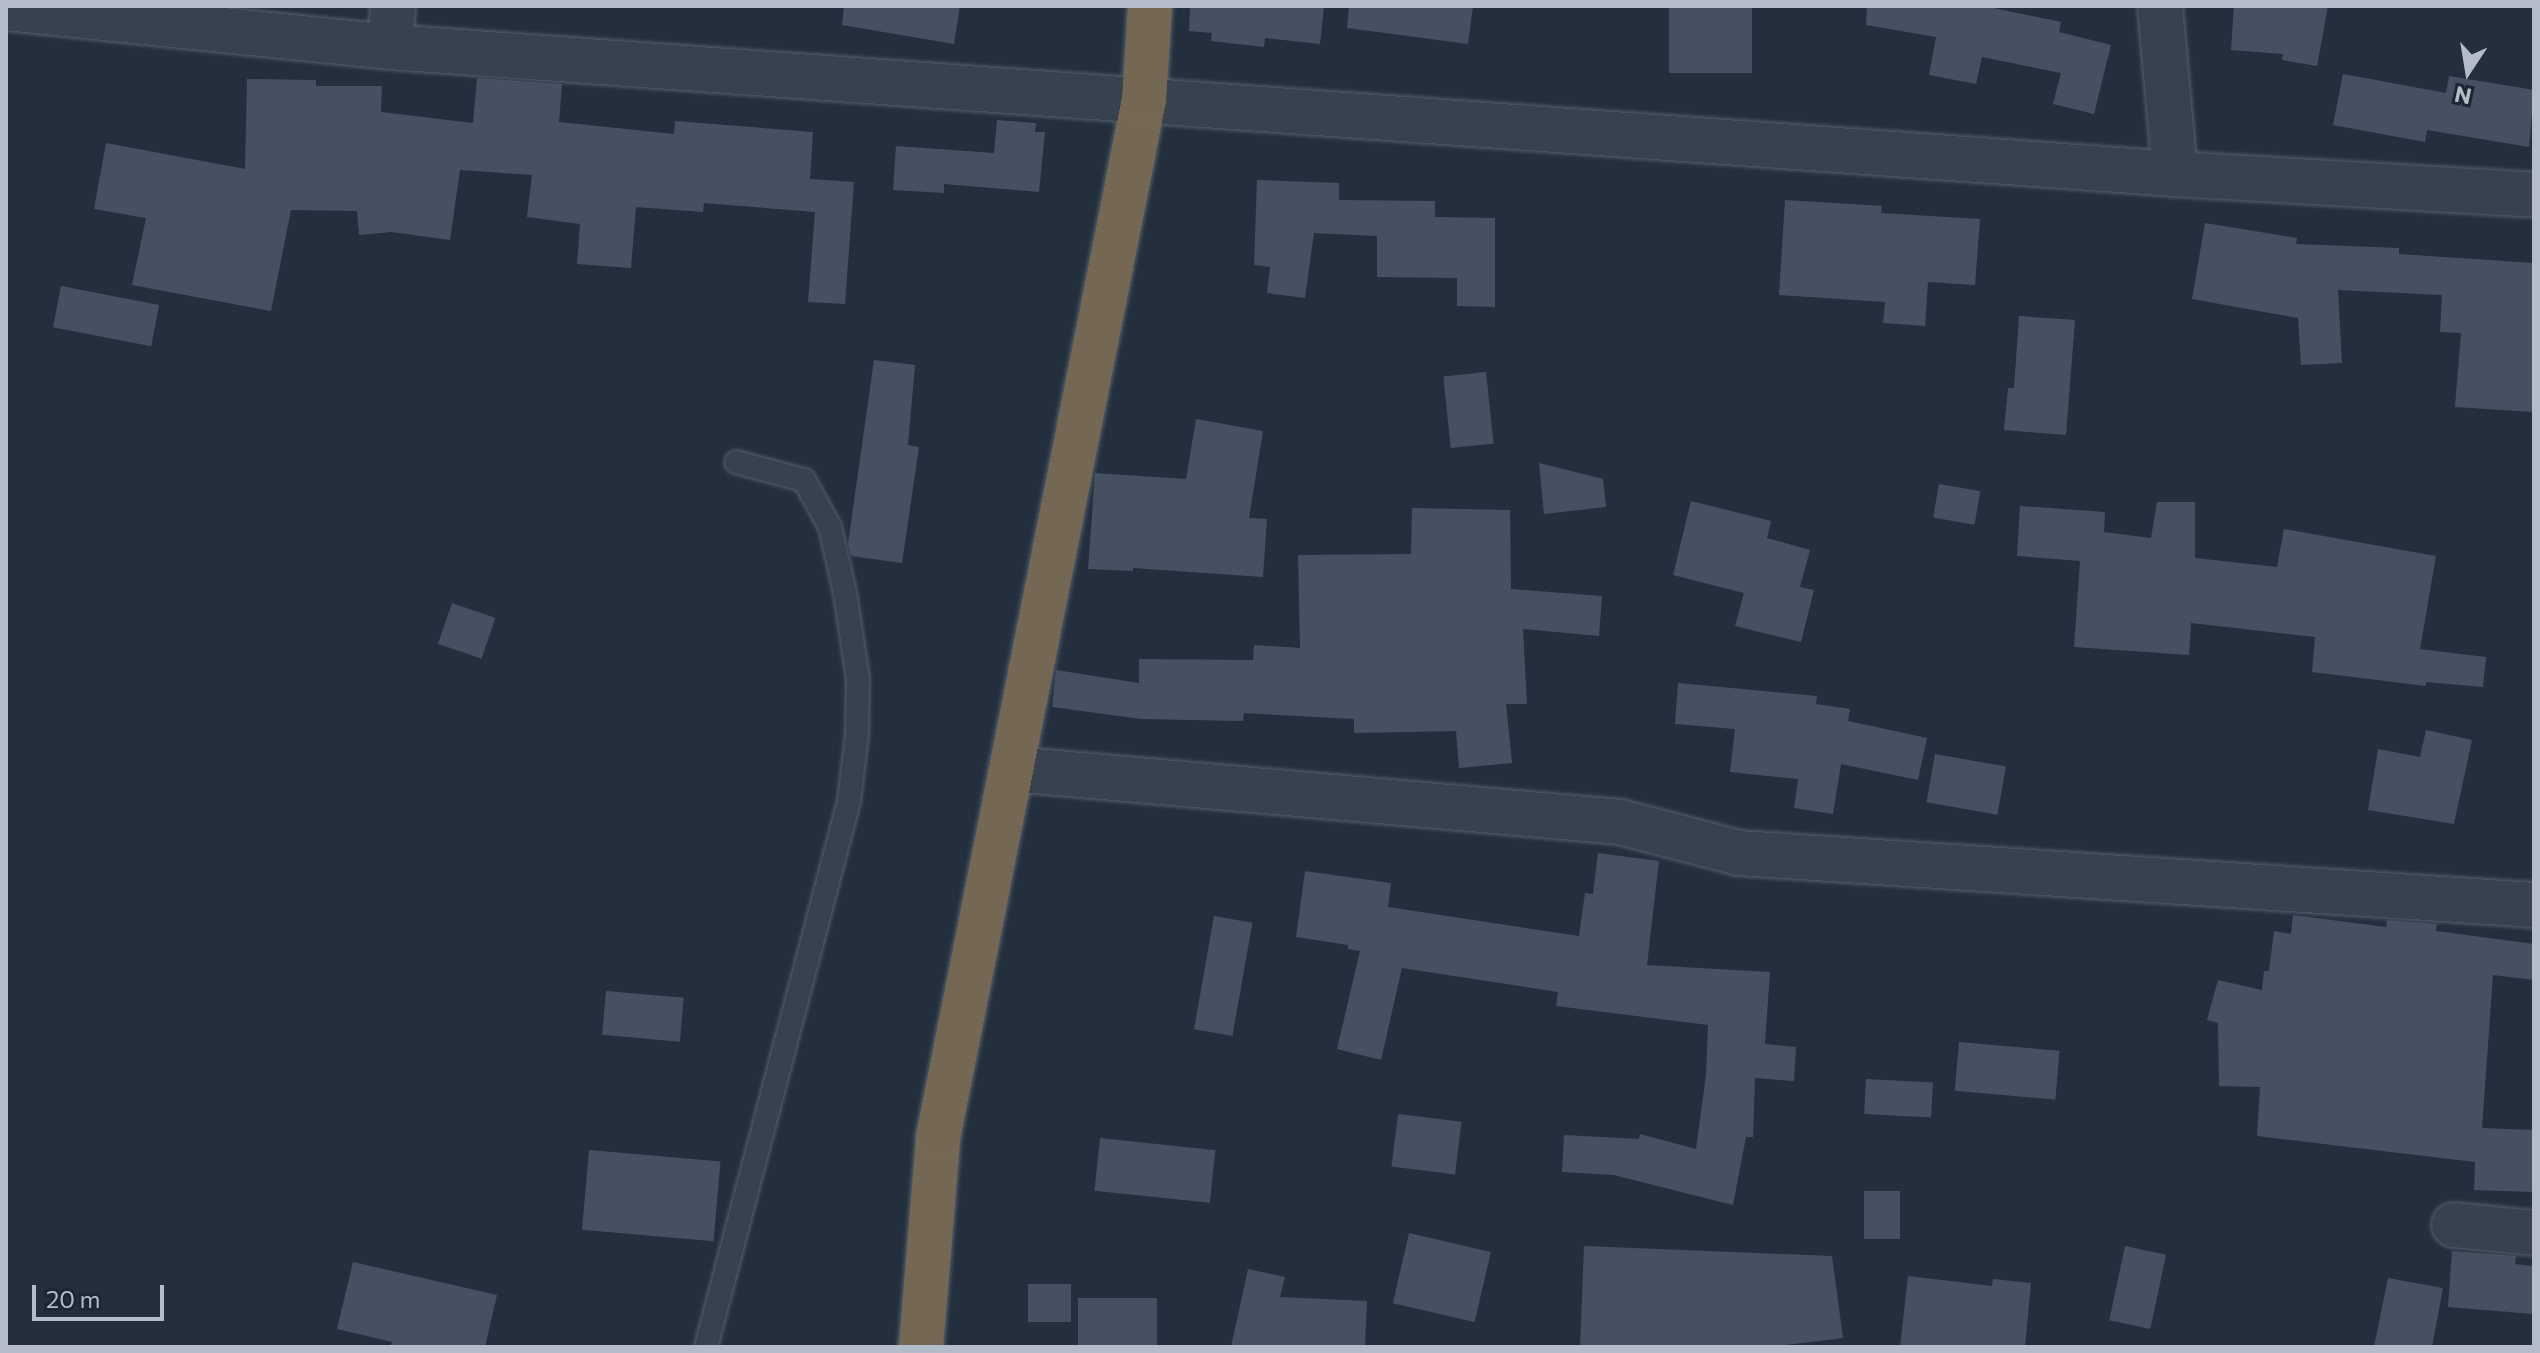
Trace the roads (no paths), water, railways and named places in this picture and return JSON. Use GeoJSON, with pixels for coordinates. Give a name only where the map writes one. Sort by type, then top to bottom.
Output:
{"type":"FeatureCollection","features":[{"type":"Feature","properties":{"kind":"highway"},"geometry":{"type":"LineString","coordinates":[[921,1347],[938,1138],[1144,100],[1150,6]]}},
{"type":"Feature","properties":{"kind":"street"},"geometry":{"type":"LineString","coordinates":[[2160,6],[2175,174]]}},
{"type":"Feature","properties":{"kind":"street"},"geometry":{"type":"LineString","coordinates":[[6,8],[391,26],[1144,100],[2175,174],[2534,195]]}},
{"type":"Feature","properties":{"kind":"street"},"geometry":{"type":"LineString","coordinates":[[1011,769],[1620,822],[1739,853],[2534,905]]}},
{"type":"Feature","properties":{"kind":"street"},"geometry":{"type":"LineString","coordinates":[[2454,1225],[2534,1233]]}},
{"type":"Feature","properties":{"kind":"lane"},"geometry":{"type":"LineString","coordinates":[[706,1347],[845,815],[857,735],[858,679],[845,593],[830,527],[804,480],[736,462]]}}]}
